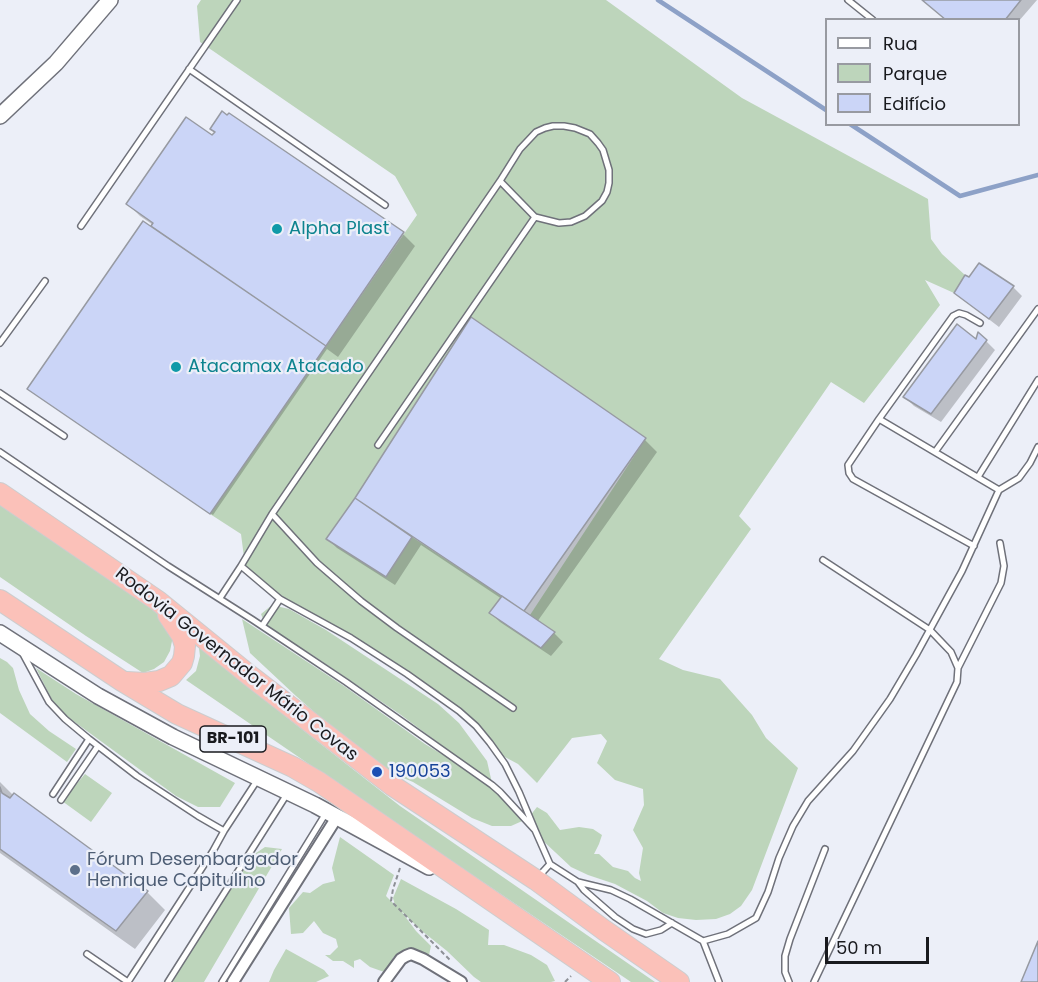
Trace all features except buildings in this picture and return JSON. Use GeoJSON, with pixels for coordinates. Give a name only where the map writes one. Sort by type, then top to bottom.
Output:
{"type":"FeatureCollection","features":[{"type":"Feature","properties":{"kind":"highway","name":"Rodovia Governador Mário Covas"},"geometry":{"type":"LineString","coordinates":[[0,493],[158,601],[249,675],[393,786],[536,880],[679,982]]}},
{"type":"Feature","properties":{"kind":"highway","name":"BR-101"},"geometry":{"type":"LineString","coordinates":[[0,600],[122,681],[177,714],[293,767],[344,798],[465,881],[589,975],[610,982]]}},
{"type":"Feature","properties":{"kind":"highway"},"geometry":{"type":"LineString","coordinates":[[122,681],[145,683],[159,681],[171,676],[182,663],[184,656],[182,636],[158,601]]}},
{"type":"Feature","properties":{"kind":"main road"},"geometry":{"type":"LineString","coordinates":[[0,116],[56,63],[110,0]]}},
{"type":"Feature","properties":{"kind":"main road"},"geometry":{"type":"LineString","coordinates":[[0,633],[106,701],[173,737],[332,814],[438,871],[465,881]]}},
{"type":"Feature","properties":{"kind":"street"},"geometry":{"type":"LineString","coordinates":[[233,982],[332,814]]}},
{"type":"Feature","properties":{"kind":"street"},"geometry":{"type":"LineString","coordinates":[[384,982],[401,960],[411,954],[460,982]]}},
{"type":"Feature","properties":{"kind":"lane"},"geometry":{"type":"LineString","coordinates":[[81,226],[237,0]]}},
{"type":"Feature","properties":{"kind":"lane"},"geometry":{"type":"LineString","coordinates":[[848,0],[870,18]]}},
{"type":"Feature","properties":{"kind":"lane"},"geometry":{"type":"LineString","coordinates":[[189,69],[386,205]]}},
{"type":"Feature","properties":{"kind":"lane"},"geometry":{"type":"LineString","coordinates":[[220,598],[242,566],[272,514],[529,138],[545,128],[564,126],[590,134],[603,150],[609,170],[607,192],[602,201],[585,216],[571,222],[559,223],[535,217],[500,181]]}},
{"type":"Feature","properties":{"kind":"lane"},"geometry":{"type":"LineString","coordinates":[[378,445],[535,217]]}},
{"type":"Feature","properties":{"kind":"lane"},"geometry":{"type":"LineString","coordinates":[[0,343],[45,280]]}},
{"type":"Feature","properties":{"kind":"lane"},"geometry":{"type":"LineString","coordinates":[[935,452],[1038,309]]}},
{"type":"Feature","properties":{"kind":"lane"},"geometry":{"type":"LineString","coordinates":[[974,546],[853,479],[848,465],[953,316],[966,315],[980,322]]}},
{"type":"Feature","properties":{"kind":"lane"},"geometry":{"type":"LineString","coordinates":[[978,477],[1038,380]]}},
{"type":"Feature","properties":{"kind":"lane"},"geometry":{"type":"LineString","coordinates":[[0,393],[64,436]]}},
{"type":"Feature","properties":{"kind":"lane"},"geometry":{"type":"LineString","coordinates":[[879,419],[999,490]]}},
{"type":"Feature","properties":{"kind":"lane"},"geometry":{"type":"LineString","coordinates":[[703,941],[728,934],[756,918],[793,826],[808,801],[853,751],[890,699],[962,571],[999,490],[1019,478],[1038,447]]}},
{"type":"Feature","properties":{"kind":"lane"},"geometry":{"type":"LineString","coordinates":[[0,452],[168,566],[346,682],[492,785],[535,830]]}},
{"type":"Feature","properties":{"kind":"lane"},"geometry":{"type":"LineString","coordinates":[[272,514],[317,563],[362,601],[513,708]]}},
{"type":"Feature","properties":{"kind":"lane"},"geometry":{"type":"LineString","coordinates":[[814,982],[957,682],[958,668],[1000,583],[1004,566],[1000,543]]}},
{"type":"Feature","properties":{"kind":"lane"},"geometry":{"type":"LineString","coordinates":[[823,560],[930,630],[951,652],[958,668]]}},
{"type":"Feature","properties":{"kind":"lane"},"geometry":{"type":"LineString","coordinates":[[242,566],[280,599],[351,638],[459,711],[490,742],[505,764],[550,864],[578,882],[611,890],[637,903],[703,941],[718,982]]}},
{"type":"Feature","properties":{"kind":"lane"},"geometry":{"type":"LineString","coordinates":[[262,626],[280,599]]}},
{"type":"Feature","properties":{"kind":"lane"},"geometry":{"type":"LineString","coordinates":[[20,647],[49,702],[65,719],[138,776],[224,831]]}},
{"type":"Feature","properties":{"kind":"lane"},"geometry":{"type":"LineString","coordinates":[[53,794],[89,739]]}},
{"type":"Feature","properties":{"kind":"lane"},"geometry":{"type":"LineString","coordinates":[[61,800],[98,746]]}},
{"type":"Feature","properties":{"kind":"lane"},"geometry":{"type":"LineString","coordinates":[[73,764],[82,770]]}},
{"type":"Feature","properties":{"kind":"lane"},"geometry":{"type":"LineString","coordinates":[[87,954],[128,982],[259,778]]}},
{"type":"Feature","properties":{"kind":"lane"},"geometry":{"type":"LineString","coordinates":[[168,982],[288,792]]}},
{"type":"Feature","properties":{"kind":"lane"},"geometry":{"type":"LineString","coordinates":[[222,982],[332,814]]}},
{"type":"Feature","properties":{"kind":"lane"},"geometry":{"type":"LineString","coordinates":[[789,982],[785,972],[785,956],[825,849]]}},
{"type":"Feature","properties":{"kind":"lane"},"geometry":{"type":"LineString","coordinates":[[536,880],[550,864]]}},
{"type":"Feature","properties":{"kind":"lane"},"geometry":{"type":"LineString","coordinates":[[578,882],[615,917],[633,929],[646,934],[661,930],[672,923]]}},
{"type":"Feature","properties":{"kind":"path"},"geometry":{"type":"LineString","coordinates":[[404,854],[393,889],[392,901],[455,966]]}},
{"type":"Feature","properties":{"kind":"green space"},"geometry":{"type":"Polygon","coordinates":[[[201,0],[606,0],[742,98],[928,199],[931,239],[942,254],[965,275],[954,293],[925,280],[940,305],[864,403],[831,382],[739,516],[751,529],[659,659],[683,670],[720,679],[752,715],[766,738],[798,768],[752,890],[741,906],[730,914],[716,919],[696,920],[663,913],[647,901],[615,884],[571,867],[540,838],[529,818],[511,826],[492,826],[472,818],[413,782],[377,767],[250,653],[242,619],[344,686],[425,744],[481,778],[529,817],[537,807],[547,813],[560,830],[579,827],[593,829],[602,835],[594,854],[599,854],[613,867],[628,871],[641,881],[639,873],[643,848],[633,830],[644,805],[643,789],[615,780],[597,763],[607,741],[601,734],[572,738],[537,783],[518,764],[495,754],[460,713],[341,629],[261,583],[245,565],[241,534],[210,514],[417,215],[395,176],[200,42],[197,6],[201,0]],[[471,317],[327,539],[412,537],[502,596],[489,613],[541,648],[555,632],[530,615],[646,438],[471,317]]]}},
{"type":"Feature","properties":{"kind":"green space"},"geometry":{"type":"Polygon","coordinates":[[[0,503],[154,609],[165,619],[172,633],[172,641],[164,662],[143,673],[0,577],[0,503]]]}},
{"type":"Feature","properties":{"kind":"green space"},"geometry":{"type":"Polygon","coordinates":[[[272,605],[289,609],[326,630],[438,704],[459,723],[487,761],[492,783],[401,715],[311,654],[266,627],[261,614],[272,605]]]}},
{"type":"Feature","properties":{"kind":"green space"},"geometry":{"type":"Polygon","coordinates":[[[198,640],[285,716],[400,806],[655,982],[631,982],[186,680],[196,671],[200,656],[198,640]]]}},
{"type":"Feature","properties":{"kind":"green space"},"geometry":{"type":"Polygon","coordinates":[[[0,658],[13,668],[19,690],[30,714],[49,731],[76,749],[67,762],[0,713],[0,658]]]}},
{"type":"Feature","properties":{"kind":"green space"},"geometry":{"type":"Polygon","coordinates":[[[36,668],[76,694],[235,783],[220,807],[198,807],[176,796],[65,715],[55,706],[36,668]]]}},
{"type":"Feature","properties":{"kind":"green space"},"geometry":{"type":"Polygon","coordinates":[[[85,774],[112,793],[91,822],[62,801],[85,774]]]}},
{"type":"Feature","properties":{"kind":"green space"},"geometry":{"type":"Polygon","coordinates":[[[340,837],[394,875],[386,896],[395,905],[393,898],[401,879],[489,930],[488,945],[504,945],[531,955],[547,965],[555,981],[481,982],[401,911],[431,946],[429,955],[393,957],[392,965],[387,973],[370,967],[360,959],[354,961],[354,968],[343,961],[333,961],[325,955],[330,955],[338,947],[336,939],[323,933],[314,921],[303,933],[291,934],[289,908],[303,892],[310,893],[323,884],[335,881],[332,868],[340,837]]]}},
{"type":"Feature","properties":{"kind":"green space"},"geometry":{"type":"Polygon","coordinates":[[[265,847],[282,849],[204,982],[174,982],[166,978],[250,857],[265,847]]]}},
{"type":"Feature","properties":{"kind":"green space"},"geometry":{"type":"Polygon","coordinates":[[[286,949],[324,970],[329,976],[316,982],[269,982],[286,949]]]}},
{"type":"Feature","properties":{"kind":"waterway"},"geometry":{"type":"LineString","coordinates":[[658,0],[825,109]]}},
{"type":"Feature","properties":{"kind":"waterway"},"geometry":{"type":"LineString","coordinates":[[853,126],[960,196],[1038,175]]}},
{"type":"Feature","properties":{"kind":"place","name":"Alpha Plast"},"geometry":{"type":"Point","coordinates":[277,229]}},
{"type":"Feature","properties":{"kind":"place","name":"Atacamax Atacado"},"geometry":{"type":"Point","coordinates":[176,367]}},
{"type":"Feature","properties":{"kind":"place","name":"190053"},"geometry":{"type":"Point","coordinates":[377,772]}},
{"type":"Feature","properties":{"kind":"place","name":"Fórum Desembargador Henrique Capitulino"},"geometry":{"type":"Point","coordinates":[75,870]}}]}
